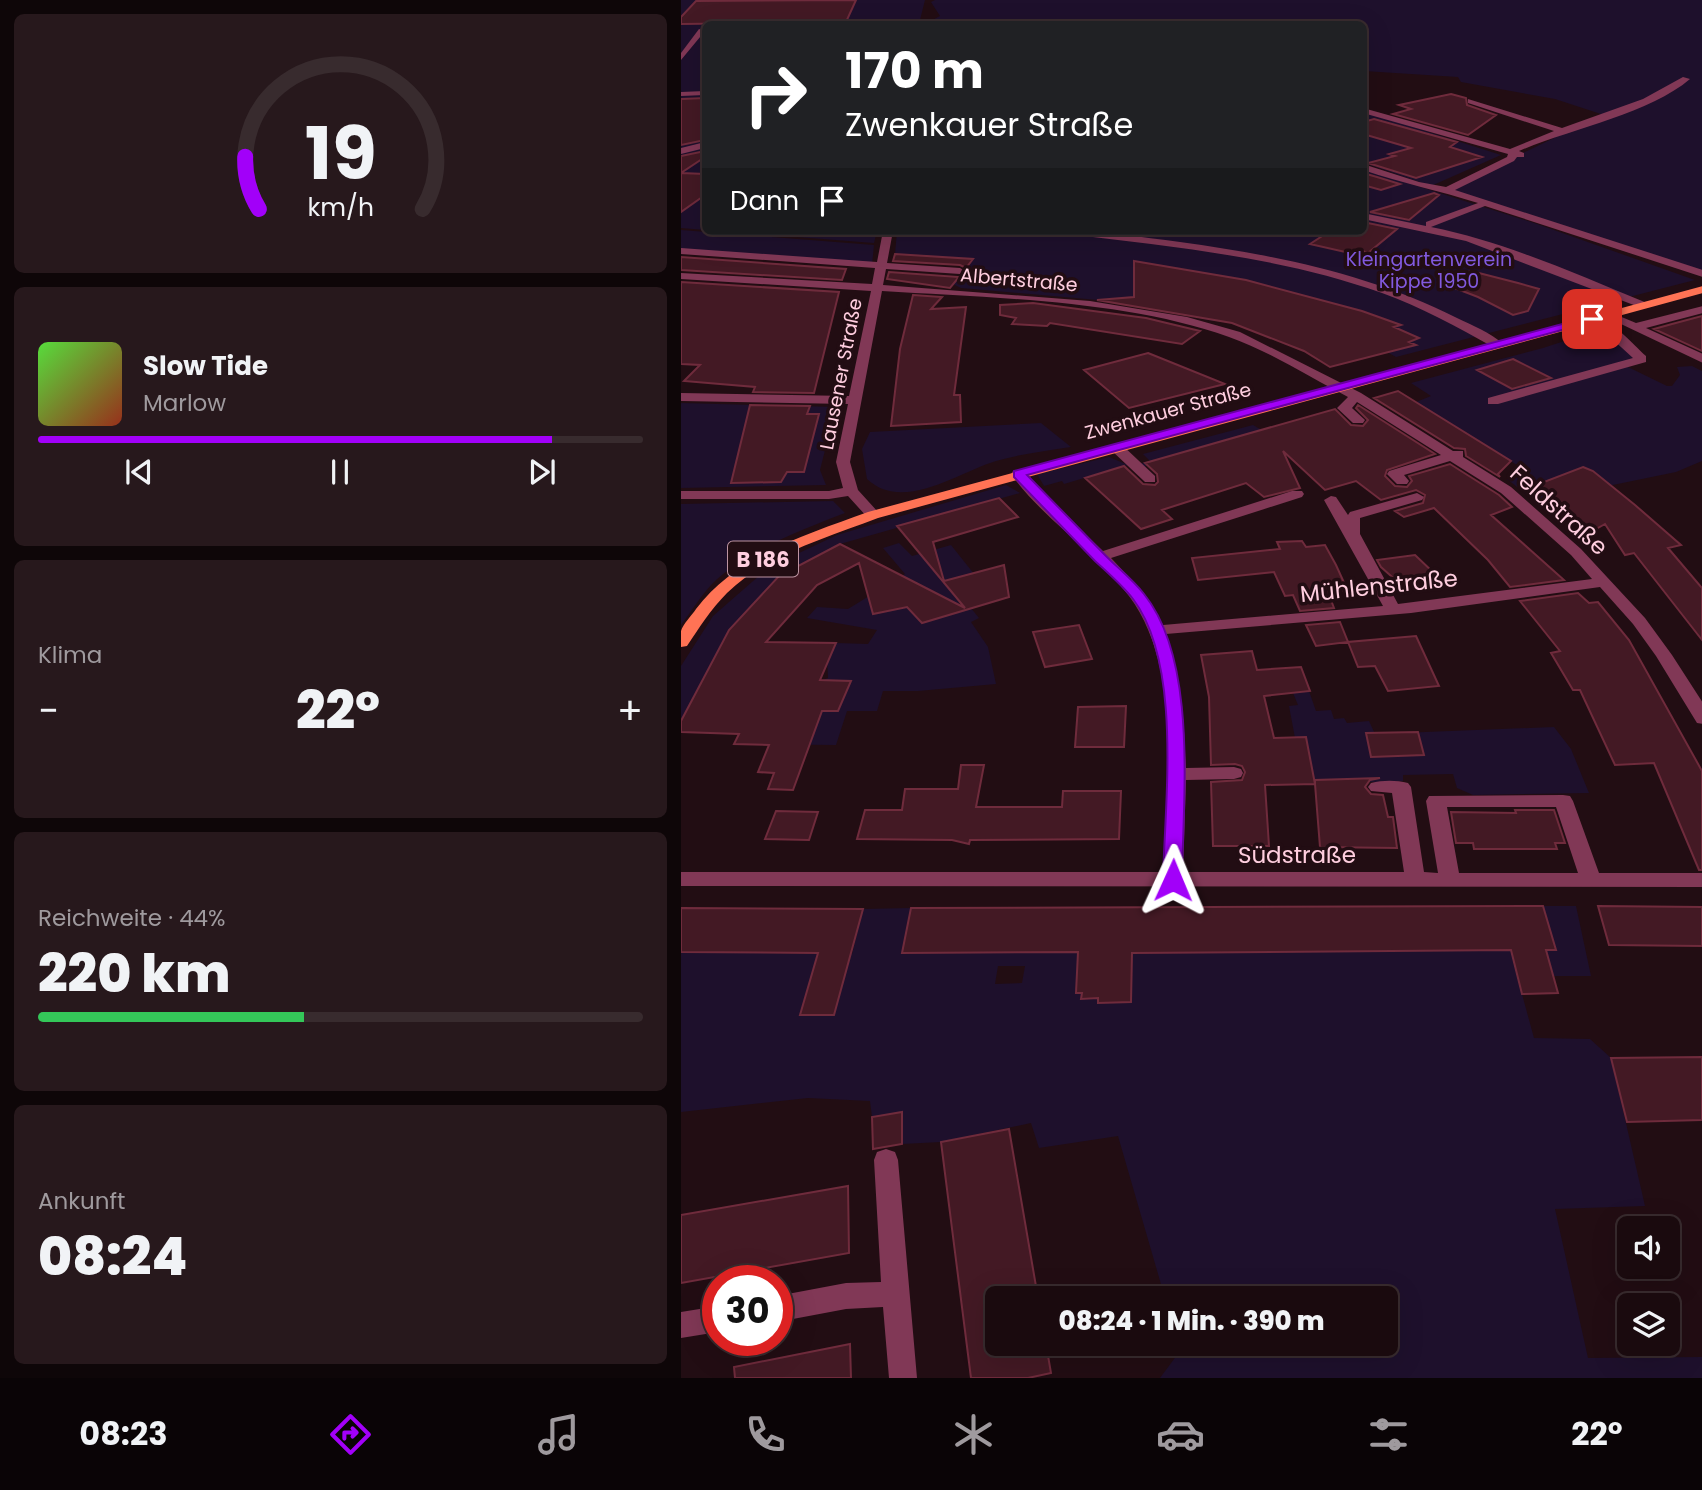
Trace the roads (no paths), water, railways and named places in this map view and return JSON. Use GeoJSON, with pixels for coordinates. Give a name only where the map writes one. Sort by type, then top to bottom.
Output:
{"type":"FeatureCollection","features":[{"type":"Feature","properties":{"kind":"main road","name":"Zwenkauer Straße"},"geometry":{"type":"LineString","coordinates":[[681,642],[703,611],[728,584],[764,559],[873,516],[1116,447],[1700,290]]}},
{"type":"Feature","properties":{"kind":"street"},"geometry":{"type":"LineString","coordinates":[[691,31],[702,31]]}},
{"type":"Feature","properties":{"kind":"street"},"geometry":{"type":"LineString","coordinates":[[681,58],[702,33]]}},
{"type":"Feature","properties":{"kind":"street"},"geometry":{"type":"LineString","coordinates":[[1518,154],[1515,149],[1629,106],[1686,79]]}},
{"type":"Feature","properties":{"kind":"street"},"geometry":{"type":"LineString","coordinates":[[681,94],[702,93]]}},
{"type":"Feature","properties":{"kind":"street"},"geometry":{"type":"LineString","coordinates":[[1471,101],[1560,130]]}},
{"type":"Feature","properties":{"kind":"street"},"geometry":{"type":"LineString","coordinates":[[1367,111],[1518,154]]}},
{"type":"Feature","properties":{"kind":"street"},"geometry":{"type":"LineString","coordinates":[[1434,131],[1456,125]]}},
{"type":"Feature","properties":{"kind":"street"},"geometry":{"type":"LineString","coordinates":[[681,151],[702,146]]}},
{"type":"Feature","properties":{"kind":"street"},"geometry":{"type":"LineString","coordinates":[[1447,190],[1518,154]]}},
{"type":"Feature","properties":{"kind":"street"},"geometry":{"type":"LineString","coordinates":[[1367,168],[1417,185],[1447,190],[1702,274]]}},
{"type":"Feature","properties":{"kind":"street"},"geometry":{"type":"LineString","coordinates":[[1430,224],[1480,206]]}},
{"type":"Feature","properties":{"kind":"street"},"geometry":{"type":"LineString","coordinates":[[1367,217],[1454,234]]}},
{"type":"Feature","properties":{"kind":"street"},"geometry":{"type":"LineString","coordinates":[[1401,223],[1416,218],[1560,271],[1642,305]]}},
{"type":"Feature","properties":{"kind":"street","name":"Lausener Straße"},"geometry":{"type":"LineString","coordinates":[[873,516],[851,491],[843,461],[887,235]]}},
{"type":"Feature","properties":{"kind":"street"},"geometry":{"type":"LineString","coordinates":[[1099,235],[1215,250],[1336,276],[1385,290],[1430,309],[1497,344]]}},
{"type":"Feature","properties":{"kind":"street"},"geometry":{"type":"LineString","coordinates":[[681,251],[960,271]]}},
{"type":"Feature","properties":{"kind":"street","name":"Albertstraße"},"geometry":{"type":"LineString","coordinates":[[681,276],[978,294],[1124,308],[1201,323],[1253,343],[1338,387]]}},
{"type":"Feature","properties":{"kind":"street"},"geometry":{"type":"LineString","coordinates":[[970,307],[978,294]]}},
{"type":"Feature","properties":{"kind":"street"},"geometry":{"type":"LineString","coordinates":[[1636,327],[1702,309]]}},
{"type":"Feature","properties":{"kind":"street"},"geometry":{"type":"LineString","coordinates":[[1608,315],[1702,359]]}},
{"type":"Feature","properties":{"kind":"street"},"geometry":{"type":"LineString","coordinates":[[1493,401],[1642,359],[1603,325],[1592,319]]}},
{"type":"Feature","properties":{"kind":"street"},"geometry":{"type":"LineString","coordinates":[[1681,349],[1702,343]]}},
{"type":"Feature","properties":{"kind":"street","name":"Feldstraße"},"geometry":{"type":"LineString","coordinates":[[1338,387],[1459,454],[1528,508],[1604,582],[1639,621],[1664,655],[1702,719]]}},
{"type":"Feature","properties":{"kind":"street"},"geometry":{"type":"LineString","coordinates":[[1356,396],[1344,408],[1358,420]]}},
{"type":"Feature","properties":{"kind":"street"},"geometry":{"type":"LineString","coordinates":[[681,397],[856,400]]}},
{"type":"Feature","properties":{"kind":"street"},"geometry":{"type":"LineString","coordinates":[[1116,447],[1150,479]]}},
{"type":"Feature","properties":{"kind":"street"},"geometry":{"type":"LineString","coordinates":[[1402,481],[1394,474],[1459,454]]}},
{"type":"Feature","properties":{"kind":"street"},"geometry":{"type":"LineString","coordinates":[[1018,474],[1048,498],[1139,597],[1158,630],[1171,671],[1175,774],[1173,880]]}},
{"type":"Feature","properties":{"kind":"street"},"geometry":{"type":"LineString","coordinates":[[681,495],[829,495],[851,491]]}},
{"type":"Feature","properties":{"kind":"street"},"geometry":{"type":"LineString","coordinates":[[1099,556],[1298,494]]}},
{"type":"Feature","properties":{"kind":"street"},"geometry":{"type":"LineString","coordinates":[[1352,534],[1351,522],[1355,515],[1417,497]]}},
{"type":"Feature","properties":{"kind":"street"},"geometry":{"type":"LineString","coordinates":[[1331,500],[1393,609]]}},
{"type":"Feature","properties":{"kind":"street","name":"Mühlenstraße"},"geometry":{"type":"LineString","coordinates":[[1158,630],[1393,609],[1604,582]]}},
{"type":"Feature","properties":{"kind":"street"},"geometry":{"type":"LineString","coordinates":[[1175,774],[1234,774]]}},
{"type":"Feature","properties":{"kind":"street"},"geometry":{"type":"LineString","coordinates":[[1378,788],[1401,787],[1415,880]]}},
{"type":"Feature","properties":{"kind":"street"},"geometry":{"type":"LineString","coordinates":[[1450,880],[1436,801],[1563,801],[1591,880]]}},
{"type":"Feature","properties":{"kind":"street","name":"Südstraße"},"geometry":{"type":"LineString","coordinates":[[681,879],[1702,880]]}},
{"type":"Feature","properties":{"kind":"street"},"geometry":{"type":"LineString","coordinates":[[886,1160],[903,1378]]}},
{"type":"Feature","properties":{"kind":"street"},"geometry":{"type":"LineString","coordinates":[[793,1305],[847,1296],[895,1294]]}},
{"type":"Feature","properties":{"kind":"street"},"geometry":{"type":"LineString","coordinates":[[681,1325],[702,1322]]}},
{"type":"Feature","properties":{"kind":"park label","name":"Kleingartenverein Kippe 1950"},"geometry":{"type":"Point","coordinates":[1429,270]}}]}
